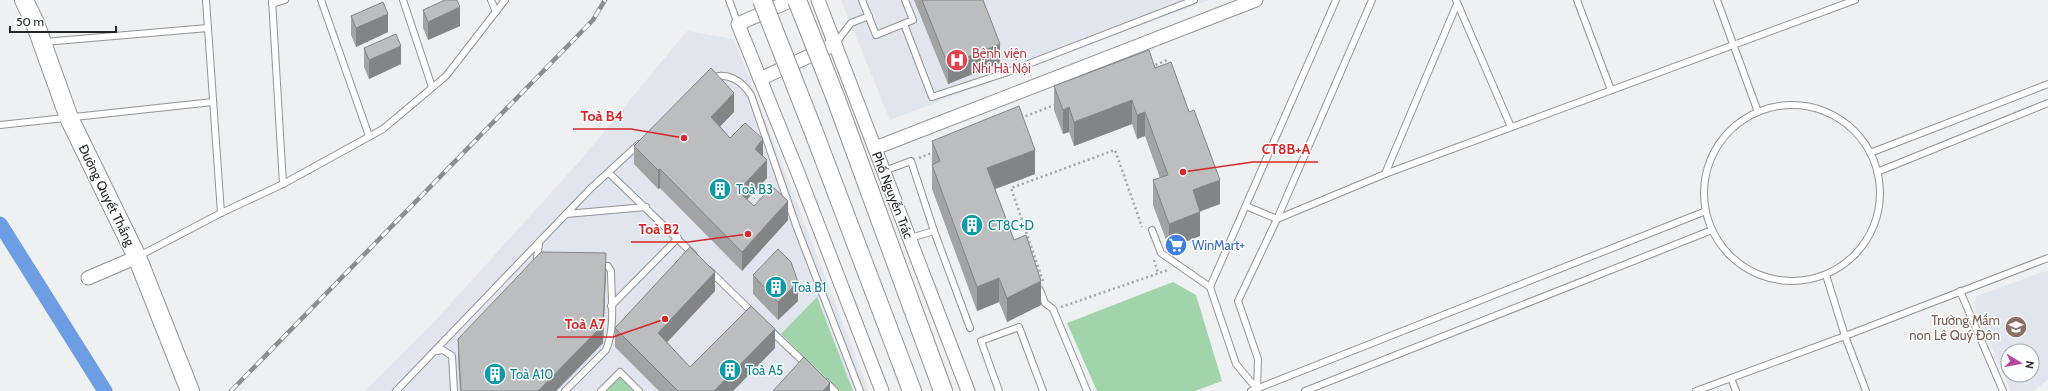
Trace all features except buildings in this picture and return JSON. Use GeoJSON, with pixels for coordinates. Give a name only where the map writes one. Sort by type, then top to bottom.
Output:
{"type":"FeatureCollection","features":[{"type":"Feature","properties":{"kind":"main road"},"geometry":{"type":"LineString","coordinates":[[762,0],[912,391]]}},
{"type":"Feature","properties":{"kind":"main road","name":"Phố Nguyễn Trác"},"geometry":{"type":"LineString","coordinates":[[798,0],[836,99],[943,391]]}},
{"type":"Feature","properties":{"kind":"main road","name":"Đường Quyết Thắng"},"geometry":{"type":"LineString","coordinates":[[31,10],[69,118],[137,257],[190,391]]}},
{"type":"Feature","properties":{"kind":"street"},"geometry":{"type":"LineString","coordinates":[[792,0],[738,24],[882,391]]}},
{"type":"Feature","properties":{"kind":"street","name":"Phố Nguyễn Trác"},"geometry":{"type":"LineString","coordinates":[[818,0],[968,391]]}},
{"type":"Feature","properties":{"kind":"street"},"geometry":{"type":"LineString","coordinates":[[875,148],[1250,1]]}},
{"type":"Feature","properties":{"kind":"street"},"geometry":{"type":"LineString","coordinates":[[760,79],[835,44]]}},
{"type":"Feature","properties":{"kind":"street"},"geometry":{"type":"LineString","coordinates":[[88,278],[137,257]]}},
{"type":"Feature","properties":{"kind":"lane"},"geometry":{"type":"LineString","coordinates":[[206,0],[220,213]]}},
{"type":"Feature","properties":{"kind":"lane"},"geometry":{"type":"LineString","coordinates":[[283,184],[272,2],[285,0]]}},
{"type":"Feature","properties":{"kind":"lane"},"geometry":{"type":"LineString","coordinates":[[321,0],[369,136]]}},
{"type":"Feature","properties":{"kind":"lane"},"geometry":{"type":"LineString","coordinates":[[403,0],[432,87]]}},
{"type":"Feature","properties":{"kind":"lane"},"geometry":{"type":"LineString","coordinates":[[491,0],[496,12]]}},
{"type":"Feature","properties":{"kind":"lane"},"geometry":{"type":"LineString","coordinates":[[137,257],[220,213],[283,184],[383,128],[446,76],[506,0]]}},
{"type":"Feature","properties":{"kind":"lane"},"geometry":{"type":"LineString","coordinates":[[729,0],[738,24]]}},
{"type":"Feature","properties":{"kind":"lane"},"geometry":{"type":"LineString","coordinates":[[862,0],[876,35],[913,20],[905,0]]}},
{"type":"Feature","properties":{"kind":"lane"},"geometry":{"type":"LineString","coordinates":[[904,24],[932,97],[1005,73],[1194,0]]}},
{"type":"Feature","properties":{"kind":"lane"},"geometry":{"type":"LineString","coordinates":[[1210,287],[1336,0]]}},
{"type":"Feature","properties":{"kind":"lane"},"geometry":{"type":"LineString","coordinates":[[1258,390],[1258,359],[1238,301],[1277,219],[1372,0]]}},
{"type":"Feature","properties":{"kind":"lane"},"geometry":{"type":"LineString","coordinates":[[1578,0],[1611,90]]}},
{"type":"Feature","properties":{"kind":"lane"},"geometry":{"type":"LineString","coordinates":[[1717,0],[1758,112]]}},
{"type":"Feature","properties":{"kind":"lane"},"geometry":{"type":"LineString","coordinates":[[1246,206],[1277,219],[1384,174],[1852,1]]}},
{"type":"Feature","properties":{"kind":"lane"},"geometry":{"type":"LineString","coordinates":[[1384,174],[1456,2]]}},
{"type":"Feature","properties":{"kind":"lane"},"geometry":{"type":"LineString","coordinates":[[1456,2],[1510,127]]}},
{"type":"Feature","properties":{"kind":"lane"},"geometry":{"type":"LineString","coordinates":[[835,44],[851,23],[868,16]]}},
{"type":"Feature","properties":{"kind":"lane"},"geometry":{"type":"LineString","coordinates":[[42,42],[208,28]]}},
{"type":"Feature","properties":{"kind":"lane"},"geometry":{"type":"LineString","coordinates":[[706,80],[712,77],[728,76],[741,83],[751,95],[795,221],[860,391]]}},
{"type":"Feature","properties":{"kind":"lane"},"geometry":{"type":"LineString","coordinates":[[1870,153],[2048,84]]}},
{"type":"Feature","properties":{"kind":"lane"},"geometry":{"type":"LineString","coordinates":[[0,125],[213,102]]}},
{"type":"Feature","properties":{"kind":"lane"},"geometry":{"type":"LineString","coordinates":[[1877,172],[2048,103]]}},
{"type":"Feature","properties":{"kind":"lane"},"geometry":{"type":"LineString","coordinates":[[1784,105],[1810,107],[1834,116],[1855,132],[1870,153],[1877,172],[1880,197],[1872,227],[1864,244],[1847,262],[1826,275],[1800,281],[1773,279],[1748,270],[1727,253],[1712,230],[1706,211],[1704,187],[1709,163],[1718,147],[1737,124],[1758,112],[1784,105]]}},
{"type":"Feature","properties":{"kind":"lane"},"geometry":{"type":"LineString","coordinates":[[396,391],[566,214],[643,140]]}},
{"type":"Feature","properties":{"kind":"lane"},"geometry":{"type":"LineString","coordinates":[[884,171],[911,161],[934,231],[970,328]]}},
{"type":"Feature","properties":{"kind":"lane"},"geometry":{"type":"LineString","coordinates":[[609,173],[696,256]]}},
{"type":"Feature","properties":{"kind":"lane"},"geometry":{"type":"LineString","coordinates":[[566,214],[646,207]]}},
{"type":"Feature","properties":{"kind":"lane"},"geometry":{"type":"LineString","coordinates":[[1251,391],[1258,390],[1706,211]]}},
{"type":"Feature","properties":{"kind":"lane"},"geometry":{"type":"LineString","coordinates":[[1152,230],[1161,253],[1210,287],[1236,364],[1258,390]]}},
{"type":"Feature","properties":{"kind":"lane"},"geometry":{"type":"LineString","coordinates":[[1305,391],[1712,230]]}},
{"type":"Feature","properties":{"kind":"lane"},"geometry":{"type":"LineString","coordinates":[[910,238],[934,231]]}},
{"type":"Feature","properties":{"kind":"lane"},"geometry":{"type":"LineString","coordinates":[[611,306],[678,238]]}},
{"type":"Feature","properties":{"kind":"lane"},"geometry":{"type":"LineString","coordinates":[[540,241],[537,258],[542,264],[549,264]]}},
{"type":"Feature","properties":{"kind":"lane"},"geometry":{"type":"LineString","coordinates":[[1696,391],[1845,336],[2048,258]]}},
{"type":"Feature","properties":{"kind":"lane"},"geometry":{"type":"LineString","coordinates":[[565,391],[606,350],[611,332],[611,269],[608,266],[592,265]]}},
{"type":"Feature","properties":{"kind":"lane"},"geometry":{"type":"LineString","coordinates":[[706,267],[758,318]]}},
{"type":"Feature","properties":{"kind":"lane"},"geometry":{"type":"LineString","coordinates":[[1826,275],[1845,336],[1866,391]]}},
{"type":"Feature","properties":{"kind":"lane"},"geometry":{"type":"LineString","coordinates":[[1040,290],[1045,303],[1053,309],[1087,391]]}},
{"type":"Feature","properties":{"kind":"lane"},"geometry":{"type":"LineString","coordinates":[[1960,291],[2003,391]]}},
{"type":"Feature","properties":{"kind":"lane"},"geometry":{"type":"LineString","coordinates":[[763,323],[812,370]]}},
{"type":"Feature","properties":{"kind":"lane"},"geometry":{"type":"LineString","coordinates":[[999,391],[980,341],[1019,327],[1043,391]]}},
{"type":"Feature","properties":{"kind":"lane"},"geometry":{"type":"LineString","coordinates":[[436,351],[443,350],[452,356],[454,391]]}},
{"type":"Feature","properties":{"kind":"lane"},"geometry":{"type":"LineString","coordinates":[[601,391],[620,372],[639,391]]}},
{"type":"Feature","properties":{"kind":"lane"},"geometry":{"type":"LineString","coordinates":[[818,375],[834,391]]}},
{"type":"Feature","properties":{"kind":"lane"},"geometry":{"type":"LineString","coordinates":[[1731,378],[1736,391]]}},
{"type":"Feature","properties":{"kind":"path"},"geometry":{"type":"LineString","coordinates":[[1145,69],[1167,60]]}},
{"type":"Feature","properties":{"kind":"path"},"geometry":{"type":"LineString","coordinates":[[1013,121],[1064,101]]}},
{"type":"Feature","properties":{"kind":"path"},"geometry":{"type":"LineString","coordinates":[[911,161],[940,150]]}},
{"type":"Feature","properties":{"kind":"path"},"geometry":{"type":"LineString","coordinates":[[1143,230],[1115,150],[1011,188],[1053,309],[1158,273],[1180,267]]}},
{"type":"Feature","properties":{"kind":"path"},"geometry":{"type":"LineString","coordinates":[[1153,259],[1158,273]]}},
{"type":"Feature","properties":{"kind":"shaded area","name":"Bệnh viện Nhi Hà Nội"},"geometry":{"type":"Polygon","coordinates":[[[841,0],[1209,0],[890,120],[841,0]]]}},
{"type":"Feature","properties":{"kind":"shaded area"},"geometry":{"type":"Polygon","coordinates":[[[687,31],[734,39],[869,391],[365,391],[434,322],[578,163],[687,31]]]}},
{"type":"Feature","properties":{"kind":"shaded area","name":"Trường Mầm non Lê Quý Đôn"},"geometry":{"type":"Polygon","coordinates":[[[2048,270],[2048,379],[2034,391],[2011,391],[2008,383],[2040,383],[2040,343],[2000,343],[2000,366],[1973,304],[1977,296],[2048,270]]]}},
{"type":"Feature","properties":{"kind":"green space"},"geometry":{"type":"Polygon","coordinates":[[[1173,282],[1196,295],[1222,381],[1195,391],[1097,391],[1067,323],[1173,282]]]}},
{"type":"Feature","properties":{"kind":"green space"},"geometry":{"type":"Polygon","coordinates":[[[817,297],[853,391],[840,391],[781,334],[817,297]]]}},
{"type":"Feature","properties":{"kind":"green space"},"geometry":{"type":"Polygon","coordinates":[[[620,372],[639,391],[601,391],[620,372]]]}},
{"type":"Feature","properties":{"kind":"waterway"},"geometry":{"type":"LineString","coordinates":[[0,224],[105,391]]}},
{"type":"Feature","properties":{"kind":"railway"},"geometry":{"type":"LineString","coordinates":[[231,391],[593,20],[605,0]]}},
{"type":"Feature","properties":{"kind":"place","name":"Bệnh viện Nhi Hà Nội"},"geometry":{"type":"Point","coordinates":[957,60]}},
{"type":"Feature","properties":{"kind":"place","name":"Toà B4"},"geometry":{"type":"Point","coordinates":[684,138]}},
{"type":"Feature","properties":{"kind":"place","name":"CT8B+A"},"geometry":{"type":"Point","coordinates":[1183,172]}},
{"type":"Feature","properties":{"kind":"place","name":"Toà B3"},"geometry":{"type":"Point","coordinates":[720,189]}},
{"type":"Feature","properties":{"kind":"place","name":"CT8C+D"},"geometry":{"type":"Point","coordinates":[972,225]}},
{"type":"Feature","properties":{"kind":"place","name":"Toà B2"},"geometry":{"type":"Point","coordinates":[748,234]}},
{"type":"Feature","properties":{"kind":"place","name":"WinMart+"},"geometry":{"type":"Point","coordinates":[1176,245]}},
{"type":"Feature","properties":{"kind":"place","name":"Toà B1"},"geometry":{"type":"Point","coordinates":[776,287]}},
{"type":"Feature","properties":{"kind":"place","name":"Toà A7"},"geometry":{"type":"Point","coordinates":[665,319]}},
{"type":"Feature","properties":{"kind":"place","name":"Trường Mầm non Lê Quý Đôn"},"geometry":{"type":"Point","coordinates":[2016,327]}},
{"type":"Feature","properties":{"kind":"place","name":"Toà A5"},"geometry":{"type":"Point","coordinates":[730,370]}},
{"type":"Feature","properties":{"kind":"place","name":"Toà A10"},"geometry":{"type":"Point","coordinates":[495,374]}}]}
